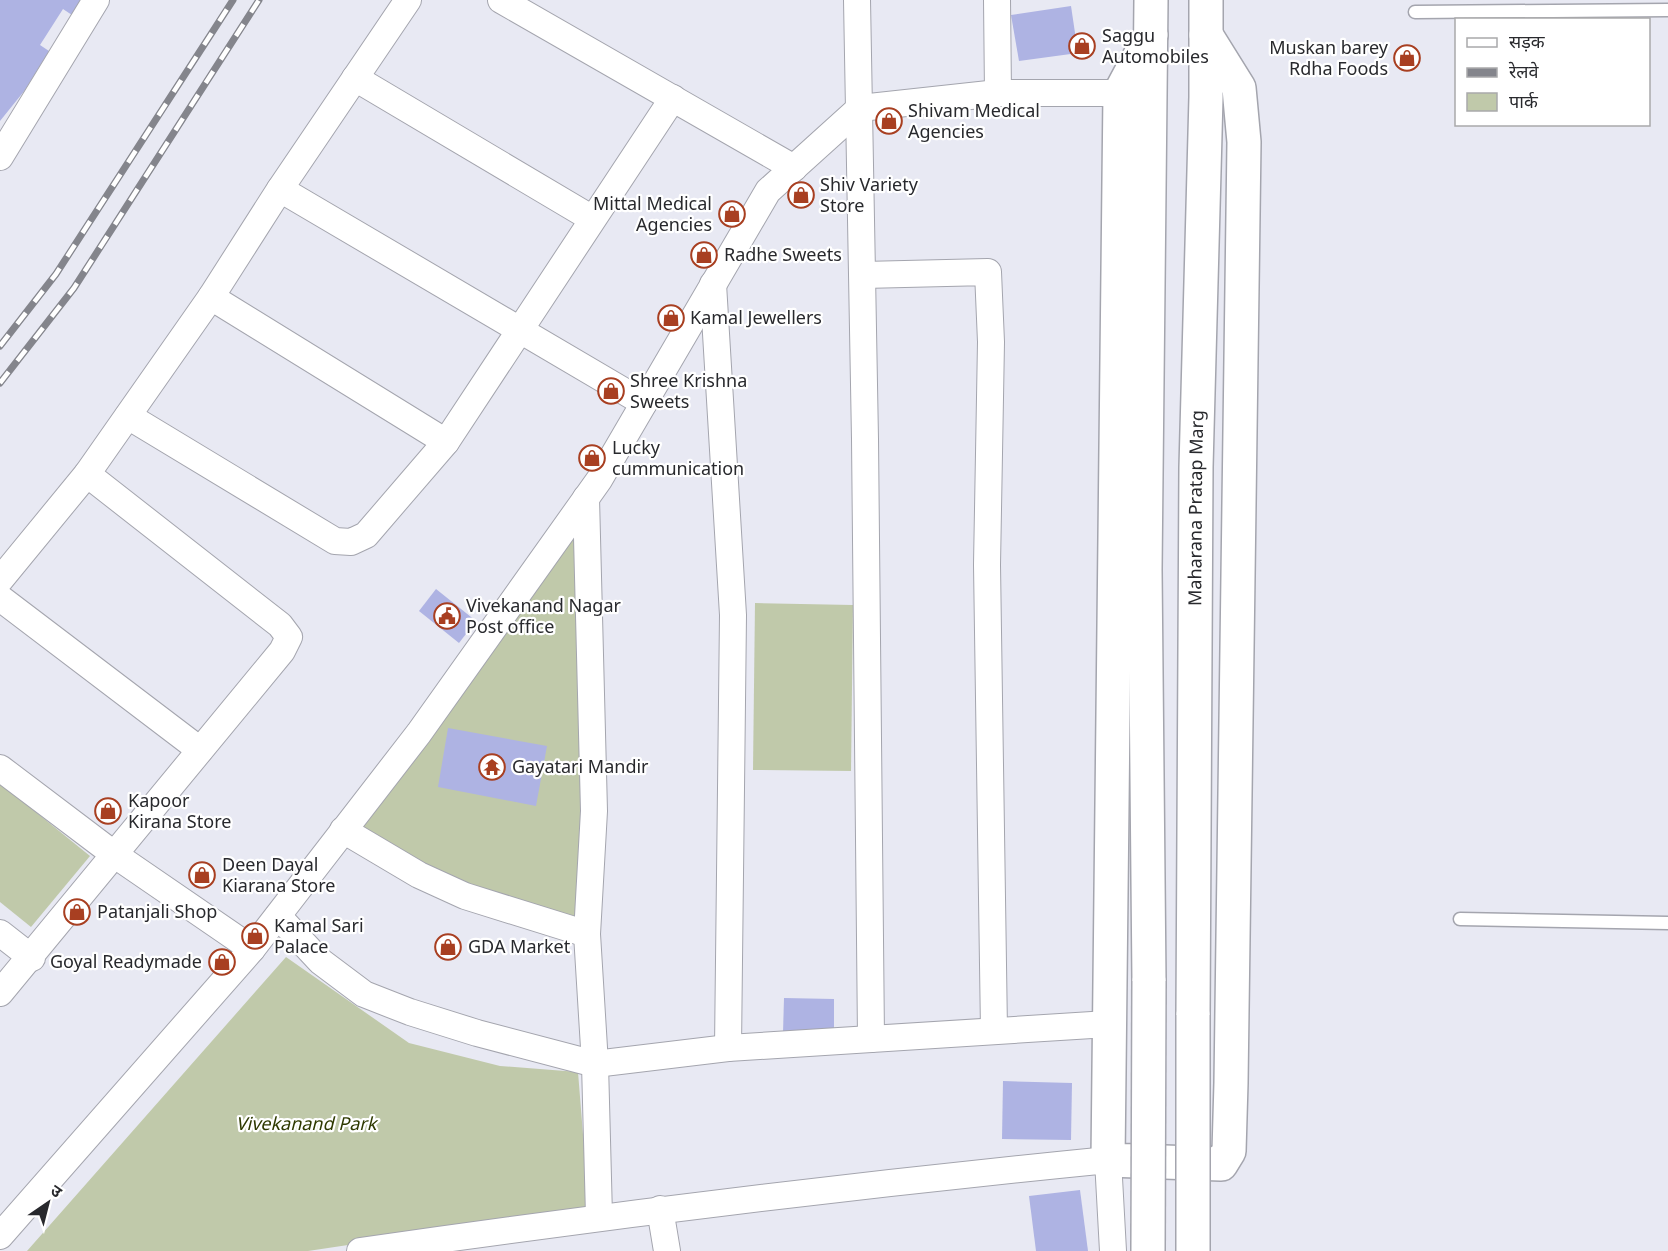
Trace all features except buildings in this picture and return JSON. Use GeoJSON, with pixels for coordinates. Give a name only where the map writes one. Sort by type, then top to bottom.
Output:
{"type":"FeatureCollection","features":[{"type":"Feature","properties":{"kind":"main road"},"geometry":{"type":"LineString","coordinates":[[1148,1251],[1149,981],[1145,570],[1151,0]]}},
{"type":"Feature","properties":{"kind":"main road","name":"Maharana Pratap Marg"},"geometry":{"type":"LineString","coordinates":[[1193,1251],[1196,467],[1206,0]]}},
{"type":"Feature","properties":{"kind":"main road"},"geometry":{"type":"LineString","coordinates":[[1151,35],[1120,93],[1108,1160],[1221,1164],[1229,1151],[1244,142],[1239,88],[1206,35]]}},
{"type":"Feature","properties":{"kind":"street"},"geometry":{"type":"LineString","coordinates":[[0,158],[96,0]]}},
{"type":"Feature","properties":{"kind":"street"},"geometry":{"type":"LineString","coordinates":[[0,580],[87,474],[128,416],[211,297],[280,189],[408,0]]}},
{"type":"Feature","properties":{"kind":"street"},"geometry":{"type":"LineString","coordinates":[[501,0],[794,168]]}},
{"type":"Feature","properties":{"kind":"street"},"geometry":{"type":"LineString","coordinates":[[856,0],[860,108],[871,1039]]}},
{"type":"Feature","properties":{"kind":"street"},"geometry":{"type":"LineString","coordinates":[[998,0],[998,93]]}},
{"type":"Feature","properties":{"kind":"street"},"geometry":{"type":"LineString","coordinates":[[355,78],[591,218]]}},
{"type":"Feature","properties":{"kind":"street"},"geometry":{"type":"LineString","coordinates":[[0,1236],[252,949],[419,733],[586,498],[768,191],[860,108],[998,93],[1120,93]]}},
{"type":"Feature","properties":{"kind":"street"},"geometry":{"type":"LineString","coordinates":[[128,416],[335,541],[351,542],[366,535],[446,442],[591,218],[673,98]]}},
{"type":"Feature","properties":{"kind":"street"},"geometry":{"type":"LineString","coordinates":[[280,189],[644,403]]}},
{"type":"Feature","properties":{"kind":"street"},"geometry":{"type":"LineString","coordinates":[[862,275],[988,272],[991,342],[987,565],[994,1031]]}},
{"type":"Feature","properties":{"kind":"street"},"geometry":{"type":"LineString","coordinates":[[713,284],[734,615],[728,1048]]}},
{"type":"Feature","properties":{"kind":"street"},"geometry":{"type":"LineString","coordinates":[[211,297],[446,442]]}},
{"type":"Feature","properties":{"kind":"street"},"geometry":{"type":"LineString","coordinates":[[0,993],[32,958],[282,651],[289,637],[280,625],[87,474]]}},
{"type":"Feature","properties":{"kind":"street"},"geometry":{"type":"LineString","coordinates":[[586,498],[594,811],[587,934],[595,1064],[599,1216]]}},
{"type":"Feature","properties":{"kind":"street"},"geometry":{"type":"LineString","coordinates":[[0,598],[200,750]]}},
{"type":"Feature","properties":{"kind":"street"},"geometry":{"type":"LineString","coordinates":[[0,768],[115,855],[252,949]]}},
{"type":"Feature","properties":{"kind":"street"},"geometry":{"type":"LineString","coordinates":[[343,830],[419,875],[465,896],[587,934]]}},
{"type":"Feature","properties":{"kind":"street"},"geometry":{"type":"LineString","coordinates":[[278,916],[320,960],[364,994],[410,1012],[477,1033],[595,1064],[728,1048],[1108,1024]]}},
{"type":"Feature","properties":{"kind":"street"},"geometry":{"type":"LineString","coordinates":[[0,933],[32,958]]}},
{"type":"Feature","properties":{"kind":"street"},"geometry":{"type":"LineString","coordinates":[[360,1251],[599,1216],[922,1178],[1108,1160],[1113,1251]]}},
{"type":"Feature","properties":{"kind":"street"},"geometry":{"type":"LineString","coordinates":[[660,1209],[667,1251]]}},
{"type":"Feature","properties":{"kind":"lane"},"geometry":{"type":"LineString","coordinates":[[1415,12],[1668,10]]}},
{"type":"Feature","properties":{"kind":"lane"},"geometry":{"type":"LineString","coordinates":[[1460,919],[1668,922]]}},
{"type":"Feature","properties":{"kind":"green space"},"geometry":{"type":"Polygon","coordinates":[[[586,498],[587,934],[521,915],[343,830],[586,498]]]}},
{"type":"Feature","properties":{"kind":"green space"},"geometry":{"type":"Polygon","coordinates":[[[755,603],[853,605],[851,771],[753,770],[755,603]]]}},
{"type":"Feature","properties":{"kind":"green space"},"geometry":{"type":"Polygon","coordinates":[[[0,783],[90,856],[31,927],[0,902],[0,783]]]}},
{"type":"Feature","properties":{"kind":"green space","name":"Vivekanand Park"},"geometry":{"type":"Polygon","coordinates":[[[286,957],[409,1043],[500,1066],[578,1072],[589,1209],[308,1251],[27,1251],[286,957]]]}},
{"type":"Feature","properties":{"kind":"railway"},"geometry":{"type":"LineString","coordinates":[[0,346],[56,274],[233,0]]}},
{"type":"Feature","properties":{"kind":"railway"},"geometry":{"type":"LineString","coordinates":[[0,383],[74,288],[259,0]]}},
{"type":"Feature","properties":{"kind":"place","name":"Saggu Automobiles"},"geometry":{"type":"Point","coordinates":[1082,46]}},
{"type":"Feature","properties":{"kind":"place","name":"Muskan barey Rdha Foods"},"geometry":{"type":"Point","coordinates":[1407,58]}},
{"type":"Feature","properties":{"kind":"place","name":"Shivam Medical Agencies"},"geometry":{"type":"Point","coordinates":[889,121]}},
{"type":"Feature","properties":{"kind":"place","name":"Shiv Variety Store"},"geometry":{"type":"Point","coordinates":[801,195]}},
{"type":"Feature","properties":{"kind":"place","name":"Mittal Medical Agencies"},"geometry":{"type":"Point","coordinates":[732,214]}},
{"type":"Feature","properties":{"kind":"place","name":"Radhe Sweets"},"geometry":{"type":"Point","coordinates":[704,255]}},
{"type":"Feature","properties":{"kind":"place","name":"Kamal Jewellers"},"geometry":{"type":"Point","coordinates":[671,318]}},
{"type":"Feature","properties":{"kind":"place","name":"Shree Krishna Sweets"},"geometry":{"type":"Point","coordinates":[611,391]}},
{"type":"Feature","properties":{"kind":"place","name":"Lucky cummunication"},"geometry":{"type":"Point","coordinates":[592,458]}},
{"type":"Feature","properties":{"kind":"place","name":"Vivekanand Nagar Post office"},"geometry":{"type":"Point","coordinates":[447,616]}},
{"type":"Feature","properties":{"kind":"place","name":"Gayatari Mandir"},"geometry":{"type":"Point","coordinates":[492,767]}},
{"type":"Feature","properties":{"kind":"place","name":"Kapoor Kirana Store"},"geometry":{"type":"Point","coordinates":[108,811]}},
{"type":"Feature","properties":{"kind":"place","name":"Deen Dayal Kiarana Store"},"geometry":{"type":"Point","coordinates":[202,875]}},
{"type":"Feature","properties":{"kind":"place","name":"Patanjali Shop"},"geometry":{"type":"Point","coordinates":[77,912]}},
{"type":"Feature","properties":{"kind":"place","name":"Kamal Sari Palace"},"geometry":{"type":"Point","coordinates":[255,936]}},
{"type":"Feature","properties":{"kind":"place","name":"GDA Market"},"geometry":{"type":"Point","coordinates":[448,947]}},
{"type":"Feature","properties":{"kind":"place","name":"Goyal Readymade"},"geometry":{"type":"Point","coordinates":[222,962]}}]}
